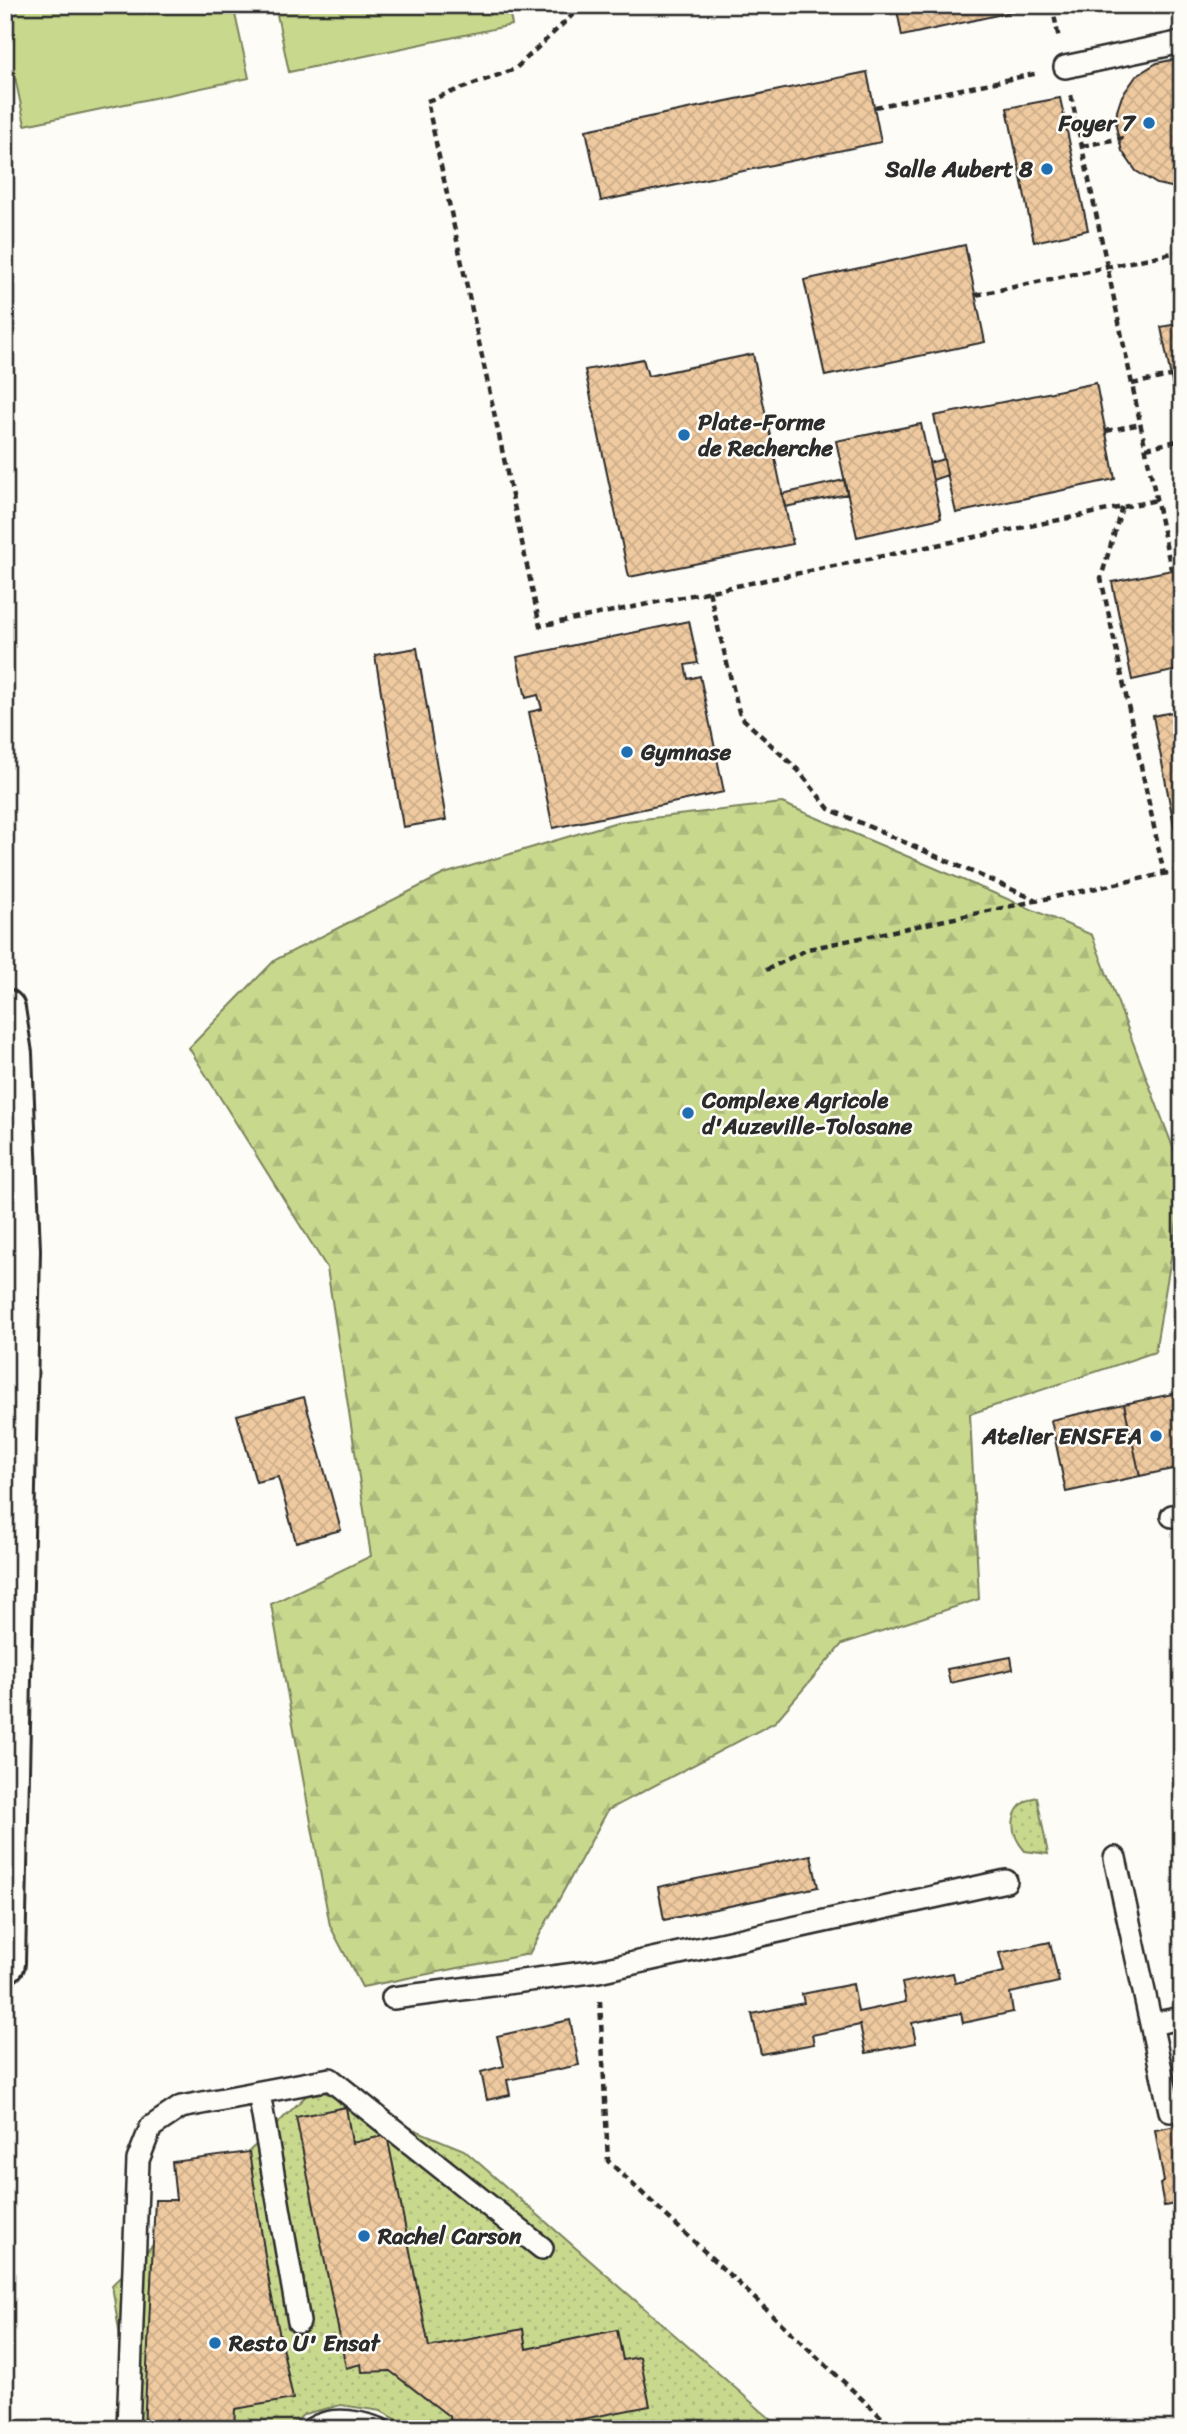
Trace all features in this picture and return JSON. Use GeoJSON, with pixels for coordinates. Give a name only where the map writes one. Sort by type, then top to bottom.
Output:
{"type":"FeatureCollection","features":[{"type":"Feature","properties":{"kind":"street"},"geometry":{"type":"LineString","coordinates":[[5,1009],[12,1054],[20,1250],[5,1963]]}},
{"type":"Feature","properties":{"kind":"lane"},"geometry":{"type":"LineString","coordinates":[[1065,67],[1182,42]]}},
{"type":"Feature","properties":{"kind":"lane"},"geometry":{"type":"LineString","coordinates":[[1115,1858],[1170,2111]]}},
{"type":"Feature","properties":{"kind":"lane"},"geometry":{"type":"LineString","coordinates":[[393,1998],[598,1971],[1006,1881]]}},
{"type":"Feature","properties":{"kind":"lane"},"geometry":{"type":"LineString","coordinates":[[1151,2024],[1182,2018]]}},
{"type":"Feature","properties":{"kind":"lane"},"geometry":{"type":"LineString","coordinates":[[128,2429],[138,2160],[151,2127],[181,2107],[330,2079],[542,2248]]}},
{"type":"Feature","properties":{"kind":"lane"},"geometry":{"type":"LineString","coordinates":[[259,2094],[299,2322]]}},
{"type":"Feature","properties":{"kind":"lane"},"geometry":{"type":"LineString","coordinates":[[312,2429],[323,2422],[357,2421],[379,2429]]}},
{"type":"Feature","properties":{"kind":"path"},"geometry":{"type":"LineString","coordinates":[[583,5],[515,69],[427,101],[540,626],[1157,500]]}},
{"type":"Feature","properties":{"kind":"path"},"geometry":{"type":"LineString","coordinates":[[1052,5],[1171,569]]}},
{"type":"Feature","properties":{"kind":"path"},"geometry":{"type":"LineString","coordinates":[[875,107],[1065,67]]}},
{"type":"Feature","properties":{"kind":"path"},"geometry":{"type":"LineString","coordinates":[[1082,146],[1123,138]]}},
{"type":"Feature","properties":{"kind":"path"},"geometry":{"type":"LineString","coordinates":[[976,295],[1182,251]]}},
{"type":"Feature","properties":{"kind":"path"},"geometry":{"type":"LineString","coordinates":[[1132,384],[1170,376]]}},
{"type":"Feature","properties":{"kind":"path"},"geometry":{"type":"LineString","coordinates":[[1107,430],[1141,424]]}},
{"type":"Feature","properties":{"kind":"path"},"geometry":{"type":"LineString","coordinates":[[1146,448],[1182,440]]}},
{"type":"Feature","properties":{"kind":"path"},"geometry":{"type":"LineString","coordinates":[[1122,507],[1101,578],[1164,874]]}},
{"type":"Feature","properties":{"kind":"path"},"geometry":{"type":"LineString","coordinates":[[709,591],[740,716],[798,770],[829,810],[1036,900]]}},
{"type":"Feature","properties":{"kind":"path"},"geometry":{"type":"LineString","coordinates":[[766,970],[808,949],[1182,870]]}},
{"type":"Feature","properties":{"kind":"path"},"geometry":{"type":"LineString","coordinates":[[598,1971],[608,2161],[894,2429]]}},
{"type":"Feature","properties":{"kind":"green space"},"geometry":{"type":"Polygon","coordinates":[[[39,5],[233,5],[249,78],[25,125],[5,29],[5,12],[39,5]]]}},
{"type":"Feature","properties":{"kind":"green space"},"geometry":{"type":"Polygon","coordinates":[[[275,5],[508,5],[512,25],[289,72],[275,5]]]}},
{"type":"Feature","properties":{"kind":"green space"},"geometry":{"type":"Polygon","coordinates":[[[782,803],[1092,935],[1182,1171],[1182,1193],[1155,1352],[970,1414],[979,1599],[842,1644],[775,1722],[608,1810],[529,1954],[362,1987],[330,1926],[271,1604],[371,1556],[327,1268],[189,1048],[275,960],[444,874],[617,822],[782,803]]]}},
{"type":"Feature","properties":{"kind":"green space"},"geometry":{"type":"Polygon","coordinates":[[[1037,1797],[1048,1854],[1025,1851],[1015,1835],[1016,1812],[1037,1797]]]}},
{"type":"Feature","properties":{"kind":"green space"},"geometry":{"type":"Polygon","coordinates":[[[314,2088],[464,2150],[782,2429],[414,2429],[381,2411],[341,2405],[304,2414],[288,2429],[134,2429],[112,2285],[314,2088]]]}},
{"type":"Feature","properties":{"kind":"building"},"geometry":{"type":"Polygon","coordinates":[[[896,5],[1043,5],[902,36],[896,5]]]}},
{"type":"Feature","properties":{"kind":"building","name":"Foyer 7"},"geometry":{"type":"Polygon","coordinates":[[[1182,58],[1181,189],[1157,184],[1136,171],[1122,151],[1116,127],[1122,96],[1137,75],[1157,63],[1182,58]]]}},
{"type":"Feature","properties":{"kind":"building"},"geometry":{"type":"Polygon","coordinates":[[[867,72],[881,142],[601,201],[586,130],[867,72]]]}},
{"type":"Feature","properties":{"kind":"building","name":"Salle Aubert 8"},"geometry":{"type":"Polygon","coordinates":[[[1060,98],[1088,230],[1034,242],[1007,108],[1060,98]]]}},
{"type":"Feature","properties":{"kind":"building"},"geometry":{"type":"Polygon","coordinates":[[[965,245],[985,342],[825,376],[804,280],[965,245]]]}},
{"type":"Feature","properties":{"kind":"building"},"geometry":{"type":"Polygon","coordinates":[[[1182,323],[1182,423],[1180,423],[1161,327],[1182,323]]]}},
{"type":"Feature","properties":{"kind":"building","name":"Plate-Forme de Recherche"},"geometry":{"type":"Polygon","coordinates":[[[753,354],[793,544],[629,577],[585,370],[643,359],[648,376],[753,354]]]}},
{"type":"Feature","properties":{"kind":"building"},"geometry":{"type":"Polygon","coordinates":[[[1096,383],[1115,479],[956,513],[934,416],[1096,383]]]}},
{"type":"Feature","properties":{"kind":"building"},"geometry":{"type":"Polygon","coordinates":[[[921,424],[941,518],[857,537],[836,441],[921,424]]]}},
{"type":"Feature","properties":{"kind":"building"},"geometry":{"type":"Polygon","coordinates":[[[944,459],[947,475],[933,480],[929,463],[944,459]]]}},
{"type":"Feature","properties":{"kind":"building"},"geometry":{"type":"Polygon","coordinates":[[[844,480],[847,494],[785,507],[782,494],[844,480]]]}},
{"type":"Feature","properties":{"kind":"building"},"geometry":{"type":"Polygon","coordinates":[[[1182,568],[1182,669],[1132,680],[1112,582],[1182,568]]]}},
{"type":"Feature","properties":{"kind":"building","name":"Gymnase"},"geometry":{"type":"Polygon","coordinates":[[[689,621],[698,663],[685,665],[688,679],[700,676],[724,792],[553,828],[529,712],[542,709],[538,695],[526,698],[517,657],[689,621]]]}},
{"type":"Feature","properties":{"kind":"building"},"geometry":{"type":"Polygon","coordinates":[[[417,648],[446,820],[403,827],[375,655],[417,648]]]}},
{"type":"Feature","properties":{"kind":"building"},"geometry":{"type":"Polygon","coordinates":[[[1182,710],[1182,846],[1178,846],[1153,716],[1182,710]]]}},
{"type":"Feature","properties":{"kind":"building","name":"Atelier ENSFEA"},"geometry":{"type":"Polygon","coordinates":[[[1182,1392],[1182,1467],[1140,1476],[1124,1404],[1182,1392]]]}},
{"type":"Feature","properties":{"kind":"building"},"geometry":{"type":"Polygon","coordinates":[[[304,1397],[341,1530],[296,1542],[278,1477],[256,1482],[237,1415],[304,1397]]]}},
{"type":"Feature","properties":{"kind":"building"},"geometry":{"type":"Polygon","coordinates":[[[1124,1404],[1140,1476],[1066,1492],[1051,1420],[1124,1404]]]}},
{"type":"Feature","properties":{"kind":"building"},"geometry":{"type":"Polygon","coordinates":[[[1011,1657],[1013,1669],[950,1683],[947,1669],[1011,1657]]]}},
{"type":"Feature","properties":{"kind":"building"},"geometry":{"type":"Polygon","coordinates":[[[811,1855],[818,1887],[664,1920],[658,1887],[811,1855]]]}},
{"type":"Feature","properties":{"kind":"building"},"geometry":{"type":"Polygon","coordinates":[[[1050,1942],[1059,1982],[1010,1993],[1013,2012],[963,2023],[961,2013],[912,2023],[916,2043],[866,2053],[860,2025],[812,2035],[814,2044],[761,2054],[752,2014],[804,2003],[802,1994],[853,1984],[858,2012],[906,2002],[902,1983],[953,1973],[955,1983],[1004,1972],[999,1953],[1050,1942]]]}},
{"type":"Feature","properties":{"kind":"building"},"geometry":{"type":"Polygon","coordinates":[[[570,2020],[579,2065],[507,2080],[510,2095],[487,2100],[481,2072],[504,2066],[497,2036],[570,2020]]]}},
{"type":"Feature","properties":{"kind":"building","name":"Rachel Carson"},"geometry":{"type":"Polygon","coordinates":[[[346,2107],[352,2143],[387,2135],[429,2347],[523,2329],[526,2349],[617,2330],[623,2360],[640,2357],[650,2406],[531,2429],[452,2429],[450,2417],[390,2371],[362,2372],[361,2364],[346,2368],[296,2117],[346,2107]]]}},
{"type":"Feature","properties":{"kind":"building"},"geometry":{"type":"Polygon","coordinates":[[[1182,2125],[1182,2203],[1164,2206],[1160,2184],[1164,2182],[1155,2130],[1182,2125]]]}},
{"type":"Feature","properties":{"kind":"building","name":"Resto U' Ensat"},"geometry":{"type":"Polygon","coordinates":[[[249,2152],[270,2288],[293,2399],[235,2409],[234,2429],[144,2429],[155,2200],[176,2200],[172,2162],[249,2152]]]}},
{"type":"Feature","properties":{"kind":"place","name":"Foyer 7"},"geometry":{"type":"Point","coordinates":[1149,123]}},
{"type":"Feature","properties":{"kind":"place","name":"Salle Aubert 8"},"geometry":{"type":"Point","coordinates":[1047,169]}},
{"type":"Feature","properties":{"kind":"place","name":"Plate-Forme de Recherche"},"geometry":{"type":"Point","coordinates":[684,435]}},
{"type":"Feature","properties":{"kind":"place","name":"Gymnase"},"geometry":{"type":"Point","coordinates":[627,752]}},
{"type":"Feature","properties":{"kind":"place","name":"Complexe Agricole d'Auzeville-Tolosane"},"geometry":{"type":"Point","coordinates":[688,1113]}},
{"type":"Feature","properties":{"kind":"place","name":"Atelier ENSFEA"},"geometry":{"type":"Point","coordinates":[1156,1436]}},
{"type":"Feature","properties":{"kind":"place","name":"Rachel Carson"},"geometry":{"type":"Point","coordinates":[364,2236]}},
{"type":"Feature","properties":{"kind":"place","name":"Resto U' Ensat"},"geometry":{"type":"Point","coordinates":[215,2343]}}]}
